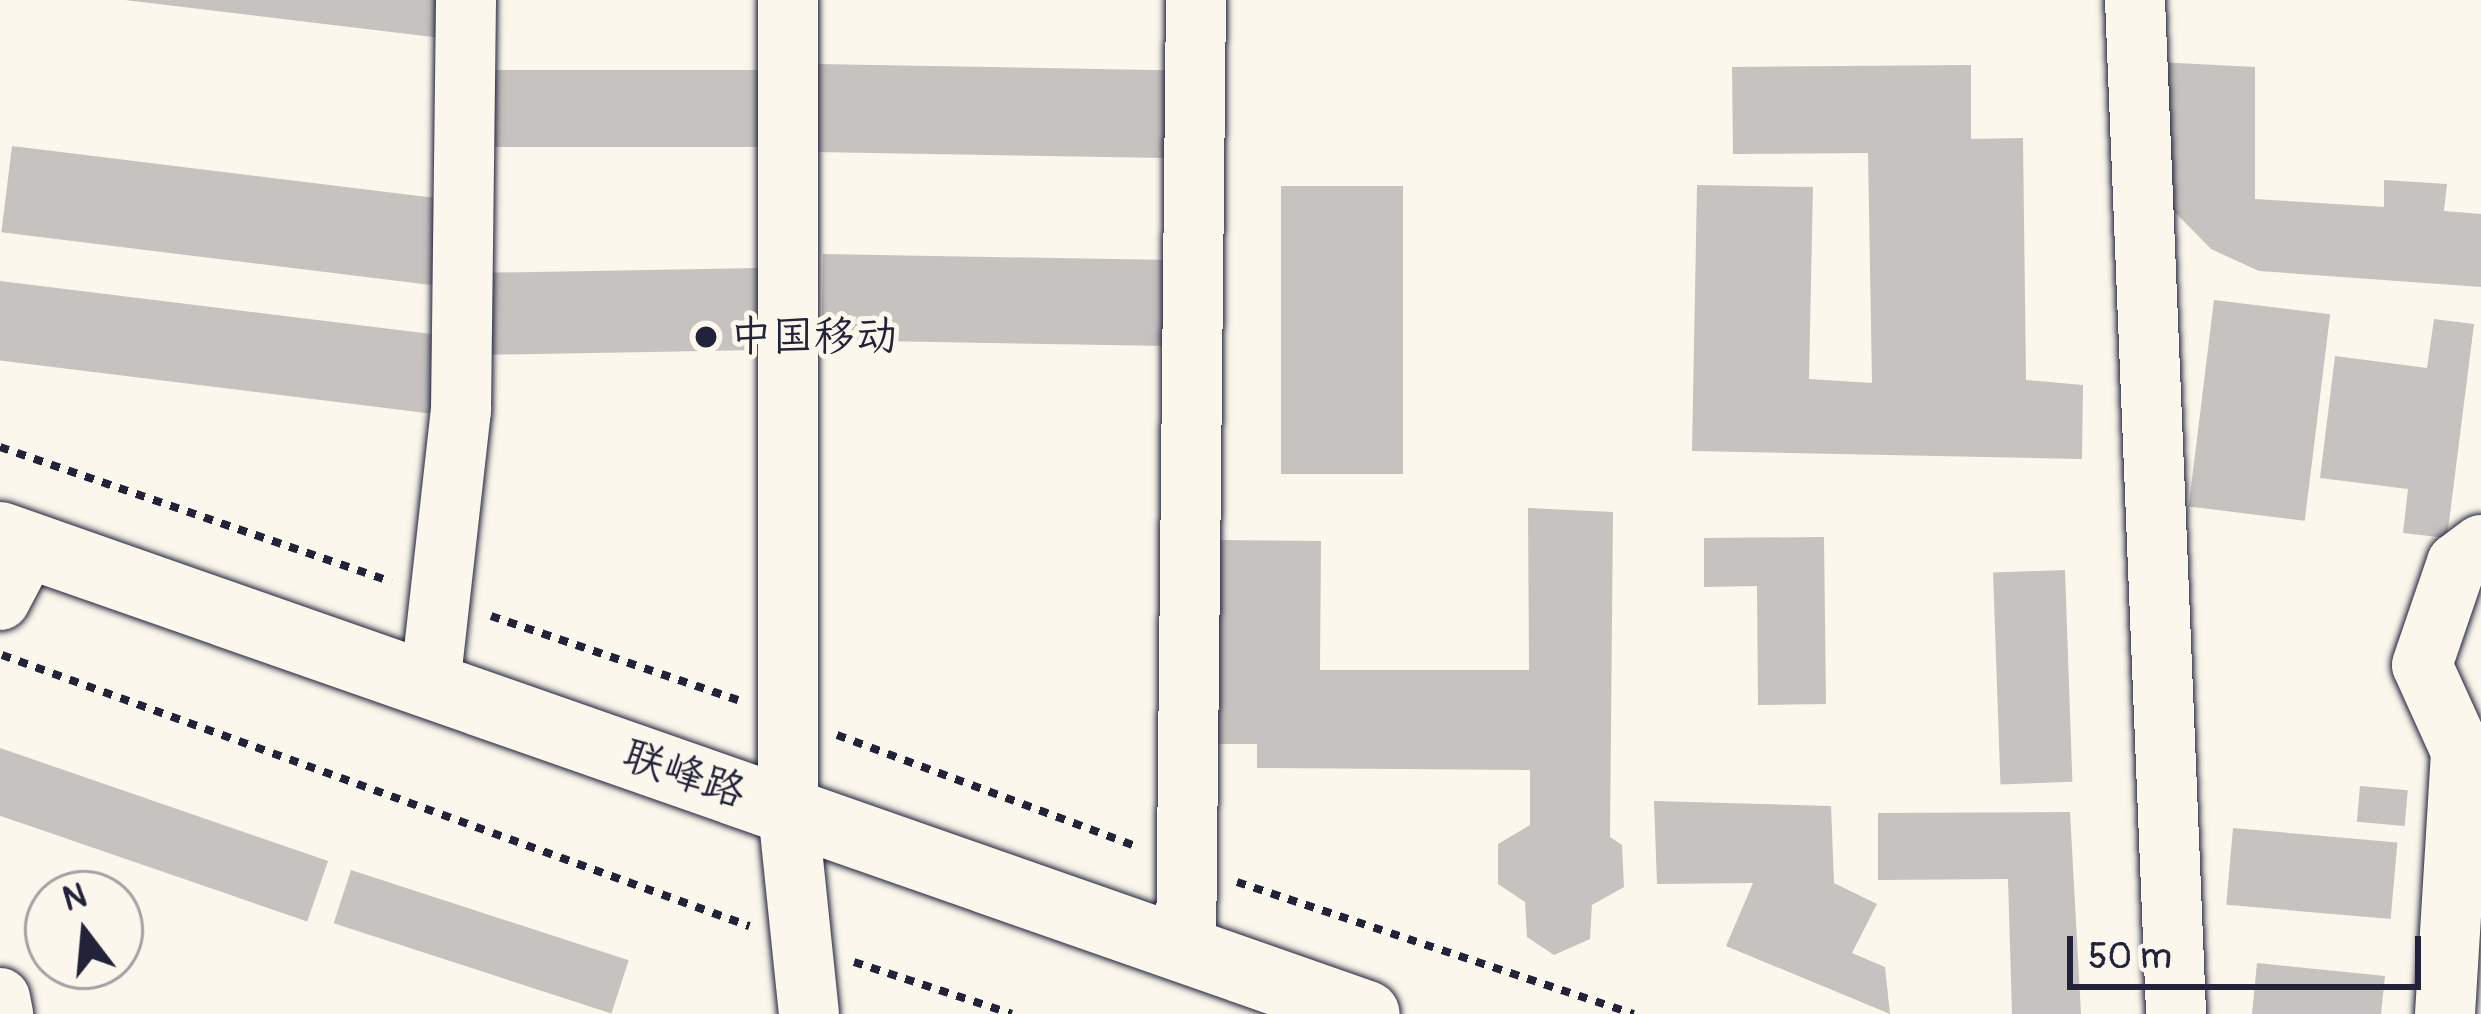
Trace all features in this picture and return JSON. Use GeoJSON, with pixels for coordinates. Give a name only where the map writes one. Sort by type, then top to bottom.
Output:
{"type":"FeatureCollection","features":[{"type":"Feature","properties":{"kind":"main road","name":"联峰路"},"geometry":{"type":"LineString","coordinates":[[10,560],[430,686],[1367,1014]]}},
{"type":"Feature","properties":{"kind":"street"},"geometry":{"type":"LineString","coordinates":[[430,686],[461,410],[466,0]]}},
{"type":"Feature","properties":{"kind":"street"},"geometry":{"type":"LineString","coordinates":[[788,0],[788,811],[809,1014]]}},
{"type":"Feature","properties":{"kind":"street"},"geometry":{"type":"LineString","coordinates":[[1186,951],[1196,0]]}},
{"type":"Feature","properties":{"kind":"street"},"geometry":{"type":"LineString","coordinates":[[2135,0],[2176,1014]]}},
{"type":"Feature","properties":{"kind":"street"},"geometry":{"type":"LineString","coordinates":[[2445,1014],[2461,752],[2422,665],[2457,563],[2481,545]]}},
{"type":"Feature","properties":{"kind":"street"},"geometry":{"type":"LineString","coordinates":[[0,998],[3,1014]]}},
{"type":"Feature","properties":{"kind":"path"},"geometry":{"type":"LineString","coordinates":[[0,654],[802,945],[1012,1014]]}},
{"type":"Feature","properties":{"kind":"building"},"geometry":{"type":"Polygon","coordinates":[[[125,0],[446,0],[441,38],[125,0]]]}},
{"type":"Feature","properties":{"kind":"building"},"geometry":{"type":"Polygon","coordinates":[[[2157,62],[2255,67],[2255,199],[2384,207],[2384,180],[2447,184],[2444,211],[2481,214],[2481,287],[2259,271],[2211,249],[2160,197],[2157,62]]]}},
{"type":"Feature","properties":{"kind":"building"},"geometry":{"type":"Polygon","coordinates":[[[816,64],[1167,70],[1165,158],[814,152],[816,64]]]}},
{"type":"Feature","properties":{"kind":"building"},"geometry":{"type":"Polygon","coordinates":[[[1971,65],[1971,139],[2023,138],[2026,380],[2083,385],[2082,459],[1692,451],[1697,185],[1813,187],[1809,379],[1872,383],[1868,153],[1733,154],[1732,67],[1971,65]]]}},
{"type":"Feature","properties":{"kind":"building"},"geometry":{"type":"Polygon","coordinates":[[[485,70],[767,70],[767,147],[485,147],[485,70]]]}},
{"type":"Feature","properties":{"kind":"building"},"geometry":{"type":"Polygon","coordinates":[[[12,146],[448,200],[437,286],[1,232],[12,146]]]}},
{"type":"Feature","properties":{"kind":"building"},"geometry":{"type":"Polygon","coordinates":[[[1281,186],[1403,186],[1403,474],[1281,474],[1281,186]]]}},
{"type":"Feature","properties":{"kind":"building"},"geometry":{"type":"Polygon","coordinates":[[[823,254],[1170,260],[1168,346],[821,340],[823,254]]]}},
{"type":"Feature","properties":{"kind":"building"},"geometry":{"type":"Polygon","coordinates":[[[759,268],[760,350],[476,355],[475,273],[759,268]]]}},
{"type":"Feature","properties":{"kind":"building"},"geometry":{"type":"Polygon","coordinates":[[[0,281],[440,335],[430,413],[0,361],[0,281]]]}},
{"type":"Feature","properties":{"kind":"building"},"geometry":{"type":"Polygon","coordinates":[[[2214,300],[2330,314],[2305,521],[2189,506],[2214,300]]]}},
{"type":"Feature","properties":{"kind":"building"},"geometry":{"type":"Polygon","coordinates":[[[2434,319],[2474,324],[2447,538],[2403,533],[2408,489],[2320,478],[2335,356],[2427,368],[2434,319]]]}},
{"type":"Feature","properties":{"kind":"building"},"geometry":{"type":"Polygon","coordinates":[[[1528,508],[1613,512],[1610,837],[1622,845],[1624,887],[1592,905],[1590,939],[1554,955],[1527,937],[1525,902],[1498,884],[1498,844],[1530,825],[1530,770],[1257,768],[1257,744],[1216,744],[1217,540],[1321,541],[1320,670],[1529,670],[1528,508]]]}},
{"type":"Feature","properties":{"kind":"building"},"geometry":{"type":"Polygon","coordinates":[[[1824,537],[1826,704],[1758,705],[1757,586],[1704,587],[1704,538],[1824,537]]]}},
{"type":"Feature","properties":{"kind":"building"},"geometry":{"type":"Polygon","coordinates":[[[2065,570],[2072,782],[2000,784],[1993,573],[2065,570]]]}},
{"type":"Feature","properties":{"kind":"building"},"geometry":{"type":"Polygon","coordinates":[[[0,748],[328,861],[307,921],[0,816],[0,748]]]}},
{"type":"Feature","properties":{"kind":"building"},"geometry":{"type":"Polygon","coordinates":[[[2360,786],[2408,790],[2405,826],[2357,822],[2360,786]]]}},
{"type":"Feature","properties":{"kind":"building"},"geometry":{"type":"Polygon","coordinates":[[[1654,801],[1831,806],[1834,883],[1877,904],[1852,953],[1885,967],[1890,1014],[1726,946],[1753,883],[1657,884],[1654,801]]]}},
{"type":"Feature","properties":{"kind":"building"},"geometry":{"type":"Polygon","coordinates":[[[2070,812],[2081,1014],[2012,1014],[2008,879],[1878,880],[1878,813],[2070,812]]]}},
{"type":"Feature","properties":{"kind":"building"},"geometry":{"type":"Polygon","coordinates":[[[2233,828],[2397,842],[2391,919],[2226,905],[2233,828]]]}},
{"type":"Feature","properties":{"kind":"building"},"geometry":{"type":"Polygon","coordinates":[[[351,870],[629,960],[611,1013],[334,923],[351,870]]]}},
{"type":"Feature","properties":{"kind":"building"},"geometry":{"type":"Polygon","coordinates":[[[2257,963],[2385,976],[2381,1014],[2252,1014],[2257,963]]]}},
{"type":"Feature","properties":{"kind":"place","name":"中国移动"},"geometry":{"type":"Point","coordinates":[706,337]}}]}
